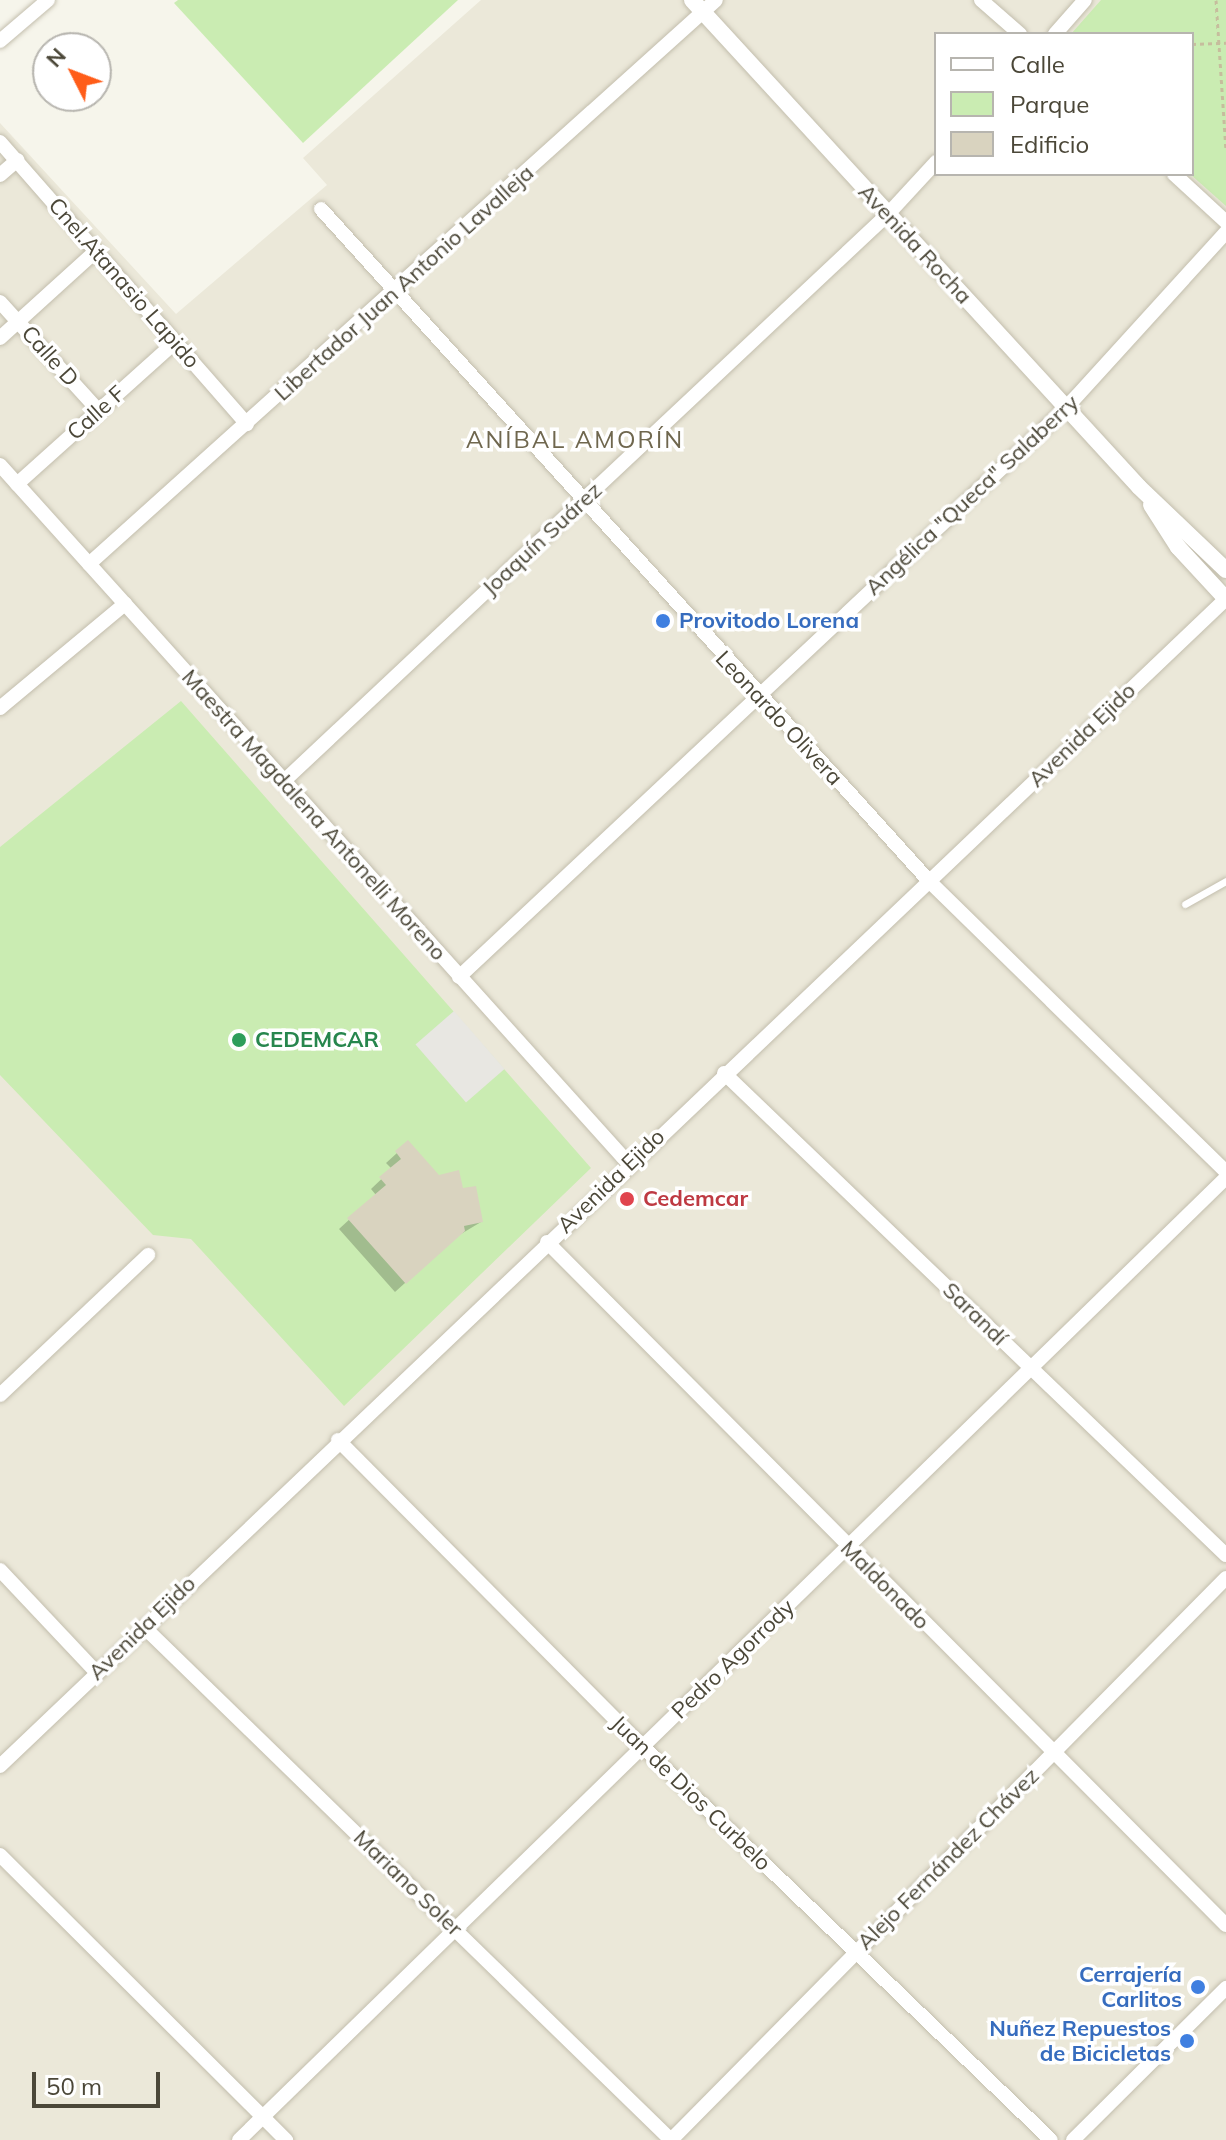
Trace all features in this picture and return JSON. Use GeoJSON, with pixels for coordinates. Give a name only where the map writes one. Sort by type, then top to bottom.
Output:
{"type":"FeatureCollection","features":[{"type":"Feature","properties":{"kind":"street"},"geometry":{"type":"LineString","coordinates":[[0,41],[48,0]]}},
{"type":"Feature","properties":{"kind":"street","name":"Avenida Rocha"},"geometry":{"type":"LineString","coordinates":[[692,0],[1139,487],[1226,570]]}},
{"type":"Feature","properties":{"kind":"street","name":"Libertador Juan Antonio Lavalleja"},"geometry":{"type":"LineString","coordinates":[[89,564],[395,293],[716,0]]}},
{"type":"Feature","properties":{"kind":"street"},"geometry":{"type":"LineString","coordinates":[[981,0],[1018,32]]}},
{"type":"Feature","properties":{"kind":"street"},"geometry":{"type":"LineString","coordinates":[[1057,32],[1085,0]]}},
{"type":"Feature","properties":{"kind":"street","name":"Cnel.Atanasio Lapido"},"geometry":{"type":"LineString","coordinates":[[0,142],[247,424]]}},
{"type":"Feature","properties":{"kind":"street"},"geometry":{"type":"LineString","coordinates":[[0,175],[17,160]]}},
{"type":"Feature","properties":{"kind":"street","name":"Joaquín Suárez"},"geometry":{"type":"LineString","coordinates":[[284,781],[888,214],[934,164]]}},
{"type":"Feature","properties":{"kind":"street"},"geometry":{"type":"LineString","coordinates":[[1176,176],[1226,222]]}},
{"type":"Feature","properties":{"kind":"street","name":"Leonardo Olivera"},"geometry":{"type":"LineString","coordinates":[[321,209],[581,503],[929,881],[1226,1175]]}},
{"type":"Feature","properties":{"kind":"street","name":"Angélica \"Queca\" Salaberry"},"geometry":{"type":"LineString","coordinates":[[459,977],[1066,408],[1226,232]]}},
{"type":"Feature","properties":{"kind":"street"},"geometry":{"type":"LineString","coordinates":[[0,338],[96,251]]}},
{"type":"Feature","properties":{"kind":"street","name":"Calle D"},"geometry":{"type":"LineString","coordinates":[[0,302],[99,411]]}},
{"type":"Feature","properties":{"kind":"street","name":"Calle F"},"geometry":{"type":"LineString","coordinates":[[17,484],[175,342]]}},
{"type":"Feature","properties":{"kind":"street","name":"Maestra Magdalena Antonelli Moreno"},"geometry":{"type":"LineString","coordinates":[[0,465],[629,1164]]}},
{"type":"Feature","properties":{"kind":"street","name":"Avenida Rocha"},"geometry":{"type":"LineString","coordinates":[[1139,487],[1178,547],[1226,599]]}},
{"type":"Feature","properties":{"kind":"street","name":"Avenida Ejido"},"geometry":{"type":"LineString","coordinates":[[0,1766],[338,1440],[1226,599]]}},
{"type":"Feature","properties":{"kind":"street"},"geometry":{"type":"LineString","coordinates":[[0,708],[125,604]]}},
{"type":"Feature","properties":{"kind":"street","name":"Sarandí"},"geometry":{"type":"LineString","coordinates":[[724,1073],[1226,1555]]}},
{"type":"Feature","properties":{"kind":"street","name":"Pedro Agorrody"},"geometry":{"type":"LineString","coordinates":[[239,2140],[1226,1175]]}},
{"type":"Feature","properties":{"kind":"street","name":"Maldonado"},"geometry":{"type":"LineString","coordinates":[[547,1242],[847,1548],[1226,1925]]}},
{"type":"Feature","properties":{"kind":"street"},"geometry":{"type":"LineString","coordinates":[[0,1395],[148,1255]]}},
{"type":"Feature","properties":{"kind":"street","name":"Juan de Dios Curbelo"},"geometry":{"type":"LineString","coordinates":[[338,1440],[643,1747],[1051,2140]]}},
{"type":"Feature","properties":{"kind":"street"},"geometry":{"type":"LineString","coordinates":[[0,1570],[96,1672]]}},
{"type":"Feature","properties":{"kind":"street","name":"Alejo Fernández Chávez"},"geometry":{"type":"LineString","coordinates":[[671,2140],[1226,1578]]}},
{"type":"Feature","properties":{"kind":"street","name":"Mariano Soler"},"geometry":{"type":"LineString","coordinates":[[144,1627],[671,2140]]}},
{"type":"Feature","properties":{"kind":"street"},"geometry":{"type":"LineString","coordinates":[[0,1855],[286,2140]]}},
{"type":"Feature","properties":{"kind":"street"},"geometry":{"type":"LineString","coordinates":[[1073,2140],[1226,1988]]}},
{"type":"Feature","properties":{"kind":"lane"},"geometry":{"type":"LineString","coordinates":[[1185,904],[1226,881]]}},
{"type":"Feature","properties":{"kind":"path"},"geometry":{"type":"LineString","coordinates":[[1216,0],[1226,150]]}},
{"type":"Feature","properties":{"kind":"path"},"geometry":{"type":"LineString","coordinates":[[1194,44],[1226,43]]}},
{"type":"Feature","properties":{"kind":"shaded area"},"geometry":{"type":"Polygon","coordinates":[[[481,0],[1226,0],[1226,2140],[0,2140],[0,123],[176,314],[327,185],[303,158],[481,0]]]}},
{"type":"Feature","properties":{"kind":"shaded area"},"geometry":{"type":"Polygon","coordinates":[[[454,1011],[505,1069],[466,1103],[416,1044],[454,1011]]]}},
{"type":"Feature","properties":{"kind":"green space"},"geometry":{"type":"Polygon","coordinates":[[[178,0],[458,0],[303,143],[174,3],[178,0]]]}},
{"type":"Feature","properties":{"kind":"green space"},"geometry":{"type":"Polygon","coordinates":[[[1101,0],[1226,0],[1226,206],[1192,176],[1194,32],[1073,32],[1101,0]]]}},
{"type":"Feature","properties":{"kind":"green space","name":"CEDEMCAR"},"geometry":{"type":"Polygon","coordinates":[[[181,701],[591,1168],[344,1406],[191,1239],[153,1235],[0,1075],[0,847],[181,701]]]}},
{"type":"Feature","properties":{"kind":"building"},"geometry":{"type":"Polygon","coordinates":[[[408,1140],[439,1175],[459,1170],[463,1188],[476,1186],[483,1222],[464,1226],[465,1231],[406,1284],[347,1218],[386,1185],[379,1177],[401,1159],[395,1151],[408,1140]]]}},
{"type":"Feature","properties":{"kind":"place","name":"Provitodo Lorena"},"geometry":{"type":"Point","coordinates":[663,621]}},
{"type":"Feature","properties":{"kind":"place","name":"CEDEMCAR"},"geometry":{"type":"Point","coordinates":[239,1040]}},
{"type":"Feature","properties":{"kind":"place","name":"Cedemcar"},"geometry":{"type":"Point","coordinates":[627,1199]}},
{"type":"Feature","properties":{"kind":"place","name":"Cerrajería Carlitos"},"geometry":{"type":"Point","coordinates":[1198,1987]}},
{"type":"Feature","properties":{"kind":"place","name":"Nuñez Repuestos de Bicicletas"},"geometry":{"type":"Point","coordinates":[1187,2041]}},
{"type":"Feature","properties":{"kind":"district","name":"ANÍBAL AMORÍN"},"geometry":{"type":"Point","coordinates":[575,440]}}]}
